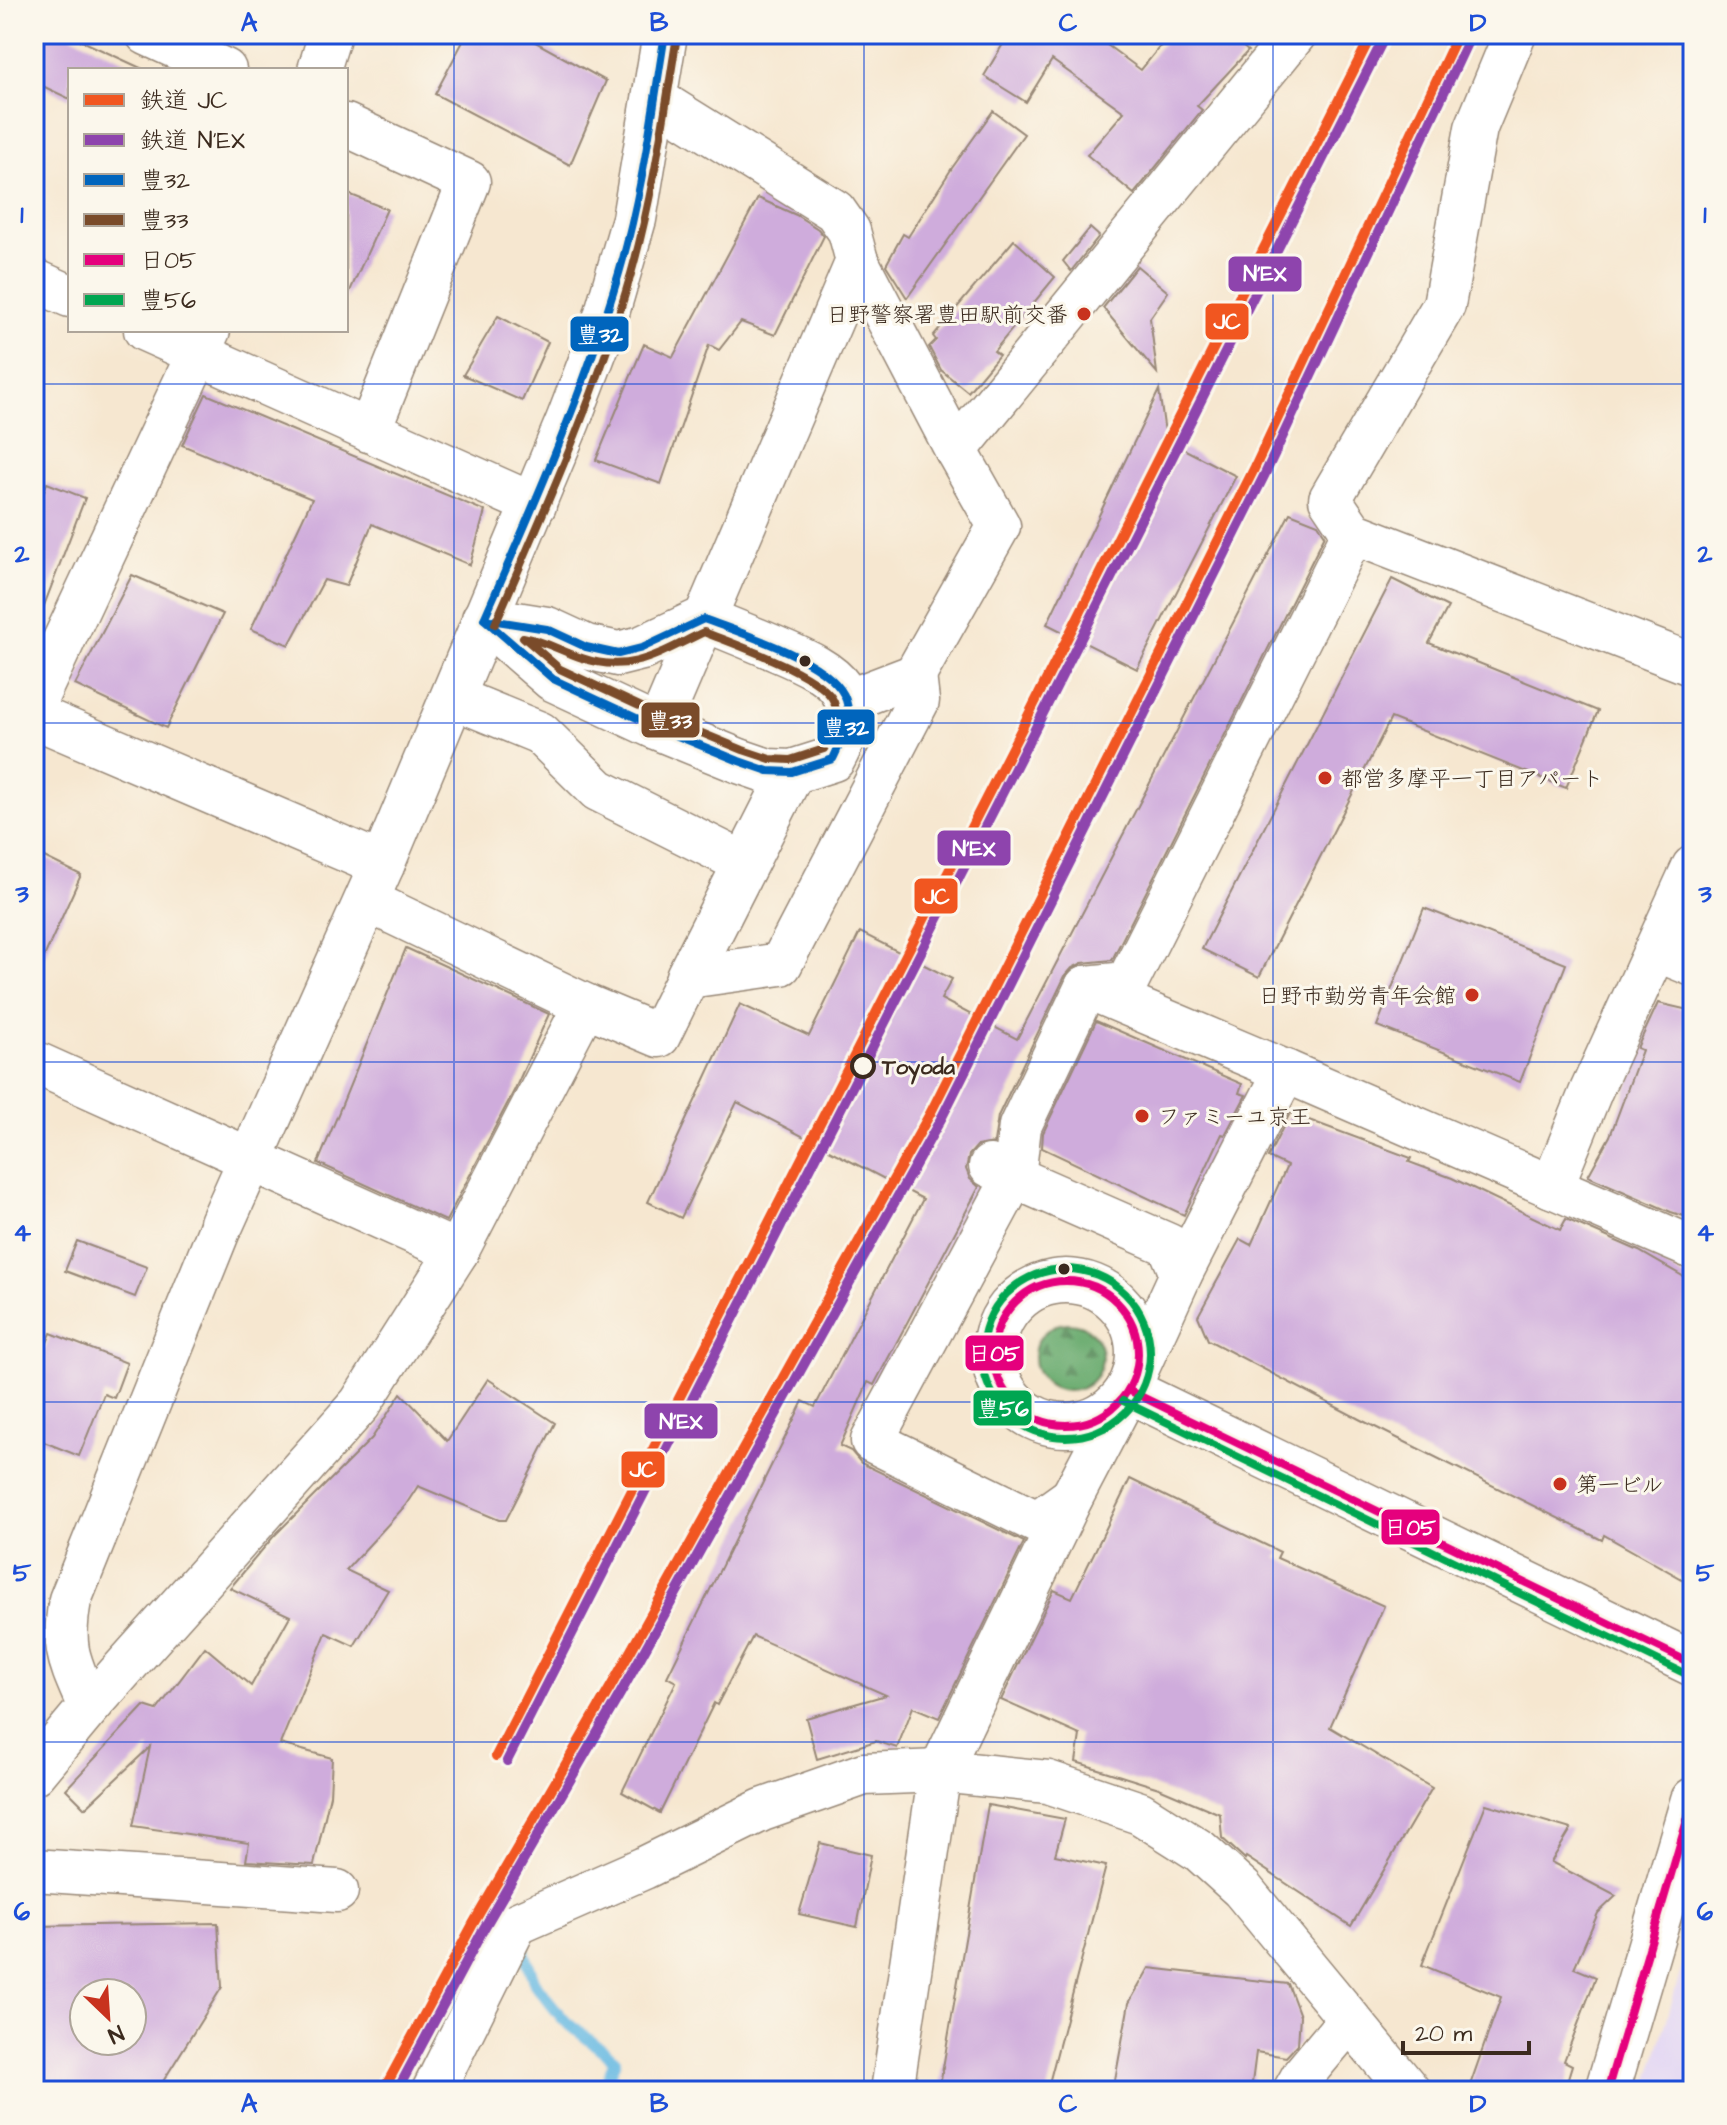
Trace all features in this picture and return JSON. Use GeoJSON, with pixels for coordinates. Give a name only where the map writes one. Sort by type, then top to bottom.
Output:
{"type":"FeatureCollection","features":[{"type":"Feature","properties":{"kind":"street"},"geometry":{"type":"LineString","coordinates":[[147,34],[221,68]]}},
{"type":"Feature","properties":{"kind":"street"},"geometry":{"type":"LineString","coordinates":[[320,68],[330,34]]}},
{"type":"Feature","properties":{"kind":"street"},"geometry":{"type":"LineString","coordinates":[[89,1707],[67,1654],[65,1627],[70,1600],[222,1223],[374,883],[535,505],[600,337],[634,219],[665,34]]}},
{"type":"Feature","properties":{"kind":"street"},"geometry":{"type":"LineString","coordinates":[[956,450],[1295,34]]}},
{"type":"Feature","properties":{"kind":"street"},"geometry":{"type":"LineString","coordinates":[[1515,34],[1476,128],[1444,305],[1330,499],[1353,533],[1693,665]]}},
{"type":"Feature","properties":{"kind":"street"},"geometry":{"type":"LineString","coordinates":[[654,98],[835,211],[849,231],[857,261],[999,526],[915,675],[918,701],[781,964],[688,977]]}},
{"type":"Feature","properties":{"kind":"street"},"geometry":{"type":"LineString","coordinates":[[348,126],[469,182],[369,431]]}},
{"type":"Feature","properties":{"kind":"street"},"geometry":{"type":"LineString","coordinates":[[658,728],[857,261]]}},
{"type":"Feature","properties":{"kind":"street"},"geometry":{"type":"LineString","coordinates":[[34,280],[68,295]]}},
{"type":"Feature","properties":{"kind":"street"},"geometry":{"type":"LineString","coordinates":[[155,332],[203,342],[369,431],[535,505]]}},
{"type":"Feature","properties":{"kind":"street"},"geometry":{"type":"LineString","coordinates":[[34,704],[203,342]]}},
{"type":"Feature","properties":{"kind":"street"},"geometry":{"type":"LineString","coordinates":[[1086,987],[1127,983],[1353,533]]}},
{"type":"Feature","properties":{"kind":"street"},"geometry":{"type":"LineString","coordinates":[[484,619],[547,629],[586,647],[618,654],[642,648],[704,619],[818,666],[838,684],[847,701],[848,722],[833,759],[792,772],[768,771],[658,728],[553,679],[484,619]]}},
{"type":"Feature","properties":{"kind":"street"},"geometry":{"type":"LineString","coordinates":[[847,701],[915,675]]}},
{"type":"Feature","properties":{"kind":"street"},"geometry":{"type":"LineString","coordinates":[[452,697],[540,733],[598,790],[746,864]]}},
{"type":"Feature","properties":{"kind":"street"},"geometry":{"type":"LineString","coordinates":[[34,716],[374,883],[585,1005],[659,1036],[792,772]]}},
{"type":"Feature","properties":{"kind":"street"},"geometry":{"type":"LineString","coordinates":[[1552,1187],[1591,1091],[1674,958],[1693,867]]}},
{"type":"Feature","properties":{"kind":"street"},"geometry":{"type":"LineString","coordinates":[[1086,987],[1693,1248]]}},
{"type":"Feature","properties":{"kind":"street"},"geometry":{"type":"LineString","coordinates":[[1072,1497],[1037,1522],[872,1441],[1002,1172],[1020,1126],[1086,987]]}},
{"type":"Feature","properties":{"kind":"street"},"geometry":{"type":"LineString","coordinates":[[39,1761],[360,1404],[457,1252],[585,1005]]}},
{"type":"Feature","properties":{"kind":"street"},"geometry":{"type":"LineString","coordinates":[[34,1062],[457,1252]]}},
{"type":"Feature","properties":{"kind":"street"},"geometry":{"type":"LineString","coordinates":[[892,2091],[940,1771],[1072,1497],[1128,1390],[1181,1274],[1285,1071]]}},
{"type":"Feature","properties":{"kind":"street"},"geometry":{"type":"LineString","coordinates":[[1002,1172],[1169,1245],[1181,1274]]}},
{"type":"Feature","properties":{"kind":"street"},"geometry":{"type":"LineString","coordinates":[[1128,1390],[1693,1664]]}},
{"type":"Feature","properties":{"kind":"street"},"geometry":{"type":"LineString","coordinates":[[476,1954],[516,1924],[644,1868],[762,1810],[864,1774],[940,1771],[1048,1782],[1140,1813],[1200,1851],[1242,1889],[1409,2091]]}},
{"type":"Feature","properties":{"kind":"street"},"geometry":{"type":"LineString","coordinates":[[1607,2091],[1693,1800]]}},
{"type":"Feature","properties":{"kind":"street"},"geometry":{"type":"LineString","coordinates":[[34,1870],[337,1891]]}},
{"type":"Feature","properties":{"kind":"street"},"geometry":{"type":"LineString","coordinates":[[433,2091],[516,1924]]}},
{"type":"Feature","properties":{"kind":"street"},"geometry":{"type":"LineString","coordinates":[[1294,2091],[1303,2075],[1349,2020]]}},
{"type":"Feature","properties":{"kind":"shaded area"},"geometry":{"type":"Polygon","coordinates":[[[1693,1929],[1693,2091],[1646,2091],[1693,1929]]]}},
{"type":"Feature","properties":{"kind":"green space"},"geometry":{"type":"Polygon","coordinates":[[[1068,1323],[1092,1333],[1102,1357],[1092,1381],[1068,1391],[1044,1381],[1034,1357],[1044,1333],[1068,1323]]]}},
{"type":"Feature","properties":{"kind":"building"},"geometry":{"type":"Polygon","coordinates":[[[34,34],[67,34],[141,68],[68,68],[68,98],[34,82],[34,34]]]}},
{"type":"Feature","properties":{"kind":"building"},"geometry":{"type":"Polygon","coordinates":[[[467,34],[521,34],[606,81],[570,165],[435,94],[467,34]]]}},
{"type":"Feature","properties":{"kind":"building"},"geometry":{"type":"Polygon","coordinates":[[[1009,34],[1092,34],[1141,70],[1170,34],[1228,34],[1248,51],[1197,106],[1202,110],[1134,194],[1087,155],[1124,112],[1052,60],[1026,102],[984,76],[1009,34]]]}},
{"type":"Feature","properties":{"kind":"building"},"geometry":{"type":"Polygon","coordinates":[[[993,111],[1024,134],[907,298],[886,265],[903,234],[908,237],[993,111]]]}},
{"type":"Feature","properties":{"kind":"building"},"geometry":{"type":"Polygon","coordinates":[[[348,194],[387,209],[348,296],[348,194]]]}},
{"type":"Feature","properties":{"kind":"building"},"geometry":{"type":"Polygon","coordinates":[[[758,198],[796,215],[824,236],[775,335],[741,322],[719,350],[709,345],[661,484],[596,460],[644,344],[673,357],[758,198]]]}},
{"type":"Feature","properties":{"kind":"building"},"geometry":{"type":"Polygon","coordinates":[[[1090,228],[1099,236],[1071,271],[1063,261],[1090,228]]]}},
{"type":"Feature","properties":{"kind":"building"},"geometry":{"type":"Polygon","coordinates":[[[1014,240],[1055,277],[994,351],[999,355],[968,392],[941,370],[929,347],[936,340],[933,336],[1014,240]]]}},
{"type":"Feature","properties":{"kind":"building"},"geometry":{"type":"Polygon","coordinates":[[[1137,266],[1168,292],[1150,318],[1157,373],[1103,308],[1137,266]]]}},
{"type":"Feature","properties":{"kind":"building"},"geometry":{"type":"Polygon","coordinates":[[[498,316],[548,342],[522,401],[463,375],[498,316]]]}},
{"type":"Feature","properties":{"kind":"building"},"geometry":{"type":"Polygon","coordinates":[[[1159,390],[1166,440],[1236,476],[1137,669],[1047,624],[1159,390]]]}},
{"type":"Feature","properties":{"kind":"building"},"geometry":{"type":"Polygon","coordinates":[[[206,394],[485,511],[470,565],[372,524],[346,586],[324,580],[289,645],[251,629],[312,499],[182,445],[206,394]]]}},
{"type":"Feature","properties":{"kind":"building"},"geometry":{"type":"Polygon","coordinates":[[[47,483],[85,498],[37,624],[34,623],[34,517],[47,483]]]}},
{"type":"Feature","properties":{"kind":"building"},"geometry":{"type":"Polygon","coordinates":[[[1290,513],[1318,524],[1325,535],[1112,960],[1082,963],[1065,976],[998,1116],[994,1143],[977,1146],[969,1155],[966,1169],[970,1179],[979,1187],[874,1385],[868,1382],[840,1446],[851,1451],[861,1463],[1024,1542],[939,1718],[913,1707],[897,1748],[876,1741],[817,1759],[806,1718],[886,1695],[753,1636],[717,1705],[714,1703],[660,1813],[622,1792],[676,1682],[667,1677],[803,1401],[815,1407],[923,1199],[737,1102],[681,1218],[648,1202],[740,1004],[809,1036],[860,932],[952,979],[941,999],[1017,1039],[1290,513]]]}},
{"type":"Feature","properties":{"kind":"building"},"geometry":{"type":"Polygon","coordinates":[[[132,575],[223,614],[166,728],[75,685],[132,575]]]}},
{"type":"Feature","properties":{"kind":"building","name":"都営多摩平一丁目アパート"},"geometry":{"type":"Polygon","coordinates":[[[1392,579],[1448,607],[1429,643],[1598,711],[1566,788],[1391,718],[1259,977],[1202,949],[1392,579]]]}},
{"type":"Feature","properties":{"kind":"building"},"geometry":{"type":"Polygon","coordinates":[[[34,852],[81,875],[34,979],[34,852]]]}},
{"type":"Feature","properties":{"kind":"building","name":"日野市勤労青年会館"},"geometry":{"type":"Polygon","coordinates":[[[1424,908],[1566,964],[1520,1082],[1377,1026],[1424,908]]]}},
{"type":"Feature","properties":{"kind":"building"},"geometry":{"type":"Polygon","coordinates":[[[406,948],[549,1014],[515,1089],[446,1221],[318,1163],[406,948]]]}},
{"type":"Feature","properties":{"kind":"building"},"geometry":{"type":"Polygon","coordinates":[[[1658,1003],[1693,1011],[1693,1219],[1588,1176],[1610,1136],[1642,1050],[1637,1048],[1658,1003]]]}},
{"type":"Feature","properties":{"kind":"building","name":"ファミーユ京王"},"geometry":{"type":"Polygon","coordinates":[[[1096,1021],[1242,1084],[1239,1093],[1246,1095],[1225,1135],[1222,1134],[1184,1215],[1042,1148],[1043,1133],[1096,1021]]]}},
{"type":"Feature","properties":{"kind":"building"},"geometry":{"type":"Polygon","coordinates":[[[1290,1113],[1411,1158],[1409,1162],[1452,1178],[1560,1230],[1566,1219],[1639,1251],[1693,1282],[1693,1585],[1604,1535],[1602,1540],[1208,1340],[1198,1316],[1240,1239],[1251,1245],[1287,1166],[1268,1157],[1290,1113]]]}},
{"type":"Feature","properties":{"kind":"building"},"geometry":{"type":"Polygon","coordinates":[[[77,1241],[147,1267],[135,1297],[65,1271],[77,1241]]]}},
{"type":"Feature","properties":{"kind":"building"},"geometry":{"type":"Polygon","coordinates":[[[51,1333],[127,1363],[114,1398],[104,1394],[79,1456],[34,1438],[34,1374],[51,1333]]]}},
{"type":"Feature","properties":{"kind":"building"},"geometry":{"type":"Polygon","coordinates":[[[488,1379],[555,1423],[506,1520],[499,1520],[418,1486],[405,1506],[346,1570],[388,1590],[354,1646],[326,1633],[280,1744],[332,1758],[330,1795],[314,1865],[246,1861],[249,1843],[133,1826],[150,1747],[85,1808],[66,1789],[144,1706],[157,1710],[205,1647],[251,1686],[290,1616],[230,1588],[274,1536],[372,1438],[401,1393],[447,1441],[488,1379]]]}},
{"type":"Feature","properties":{"kind":"building"},"geometry":{"type":"Polygon","coordinates":[[[1130,1479],[1280,1552],[1277,1558],[1384,1606],[1330,1727],[1432,1788],[1351,1926],[1245,1859],[1222,1838],[1220,1814],[1159,1788],[1076,1762],[1080,1735],[1001,1700],[1054,1590],[1072,1598],[1130,1479]]]}},
{"type":"Feature","properties":{"kind":"building"},"geometry":{"type":"Polygon","coordinates":[[[1486,1804],[1571,1829],[1551,1862],[1616,1896],[1598,1913],[1574,1968],[1596,1977],[1564,2061],[1572,2065],[1564,2091],[1468,2091],[1501,1997],[1422,1965],[1486,1804]]]}},
{"type":"Feature","properties":{"kind":"building"},"geometry":{"type":"Polygon","coordinates":[[[988,1805],[1065,1819],[1055,1855],[1106,1866],[1047,2091],[939,2091],[988,1805]]]}},
{"type":"Feature","properties":{"kind":"building"},"geometry":{"type":"Polygon","coordinates":[[[820,1843],[871,1855],[857,1927],[799,1914],[820,1843]]]}},
{"type":"Feature","properties":{"kind":"building"},"geometry":{"type":"Polygon","coordinates":[[[218,1923],[222,1987],[157,2091],[34,2091],[34,1926],[218,1923]]]}},
{"type":"Feature","properties":{"kind":"building"},"geometry":{"type":"Polygon","coordinates":[[[1149,1968],[1288,1984],[1300,2016],[1298,2044],[1286,2057],[1256,2052],[1251,2091],[1113,2091],[1129,2003],[1149,1968]]]}},
{"type":"Feature","properties":{"kind":"waterway"},"geometry":{"type":"LineString","coordinates":[[524,1952],[535,1984],[564,2020],[615,2060],[603,2091]]}},
{"type":"Feature","properties":{"kind":"rail line","name":"JC"},"geometry":{"type":"LineString","coordinates":[[496,1756],[1022,728],[1372,34]]}},
{"type":"Feature","properties":{"kind":"rail line","name":"JC"},"geometry":{"type":"LineString","coordinates":[[383,2091],[473,1924],[610,1688],[931,1112],[1254,469],[1458,34]]}},
{"type":"Feature","properties":{"kind":"rail line","name":"N'EX"},"geometry":{"type":"LineString","coordinates":[[397,2091],[483,1930],[620,1694],[942,1117],[1265,474],[1469,39]]}},
{"type":"Feature","properties":{"kind":"rail line","name":"N'EX"},"geometry":{"type":"LineString","coordinates":[[507,1761],[1033,733],[1383,40]]}},
{"type":"Feature","properties":{"kind":"transit line","name":"豊32"},"geometry":{"type":"LineString","coordinates":[[484,619],[574,405],[619,273],[640,184],[665,34]]}},
{"type":"Feature","properties":{"kind":"transit line","name":"豊33"},"geometry":{"type":"LineString","coordinates":[[495,624],[569,451],[631,274],[646,215],[677,36]]}},
{"type":"Feature","properties":{"kind":"transit line","name":"豊32"},"geometry":{"type":"LineString","coordinates":[[484,619],[547,629],[586,647],[618,654],[642,648],[704,619],[762,640],[824,673],[838,686],[846,700],[848,715],[845,730],[833,759],[792,772],[768,771],[658,728],[553,679],[484,619]]}},
{"type":"Feature","properties":{"kind":"transit line","name":"豊33"},"geometry":{"type":"LineString","coordinates":[[704,632],[776,661],[826,691],[834,702],[836,714],[824,749],[790,760],[770,759],[743,750],[560,669],[523,637],[582,658],[616,664],[645,659],[704,632]]}},
{"type":"Feature","properties":{"kind":"transit line","name":"豊56"},"geometry":{"type":"LineString","coordinates":[[1066,1269],[1098,1275],[1125,1294],[1144,1321],[1150,1353],[1144,1385],[1125,1412],[1098,1431],[1066,1437],[1034,1431],[1007,1412],[988,1385],[982,1353],[988,1321],[1007,1294],[1034,1275],[1066,1269]]}},
{"type":"Feature","properties":{"kind":"transit line","name":"日05"},"geometry":{"type":"LineString","coordinates":[[1066,1281],[1094,1287],[1117,1302],[1132,1325],[1138,1353],[1132,1381],[1117,1404],[1094,1419],[1066,1425],[1038,1419],[1015,1404],[1000,1381],[994,1353],[1000,1325],[1015,1302],[1038,1287],[1066,1281]]}},
{"type":"Feature","properties":{"kind":"transit line","name":"日05"},"geometry":{"type":"LineString","coordinates":[[1128,1390],[1693,1664]]}},
{"type":"Feature","properties":{"kind":"transit line","name":"豊56"},"geometry":{"type":"LineString","coordinates":[[1123,1401],[1688,1675]]}},
{"type":"Feature","properties":{"kind":"transit line","name":"日05"},"geometry":{"type":"LineString","coordinates":[[1607,2091],[1693,1800]]}},
{"type":"Feature","properties":{"kind":"place","name":"日野警察署豊田駅前交番"},"geometry":{"type":"Point","coordinates":[1084,314]}},
{"type":"Feature","properties":{"kind":"place","name":"都営多摩平一丁目アパート"},"geometry":{"type":"Point","coordinates":[1325,778]}},
{"type":"Feature","properties":{"kind":"place","name":"日野市勤労青年会館"},"geometry":{"type":"Point","coordinates":[1472,995]}},
{"type":"Feature","properties":{"kind":"place","name":"Toyoda"},"geometry":{"type":"Point","coordinates":[863,1066]}},
{"type":"Feature","properties":{"kind":"place","name":"ファミーユ京王"},"geometry":{"type":"Point","coordinates":[1142,1116]}},
{"type":"Feature","properties":{"kind":"place","name":"第一ビル"},"geometry":{"type":"Point","coordinates":[1560,1484]}}]}
